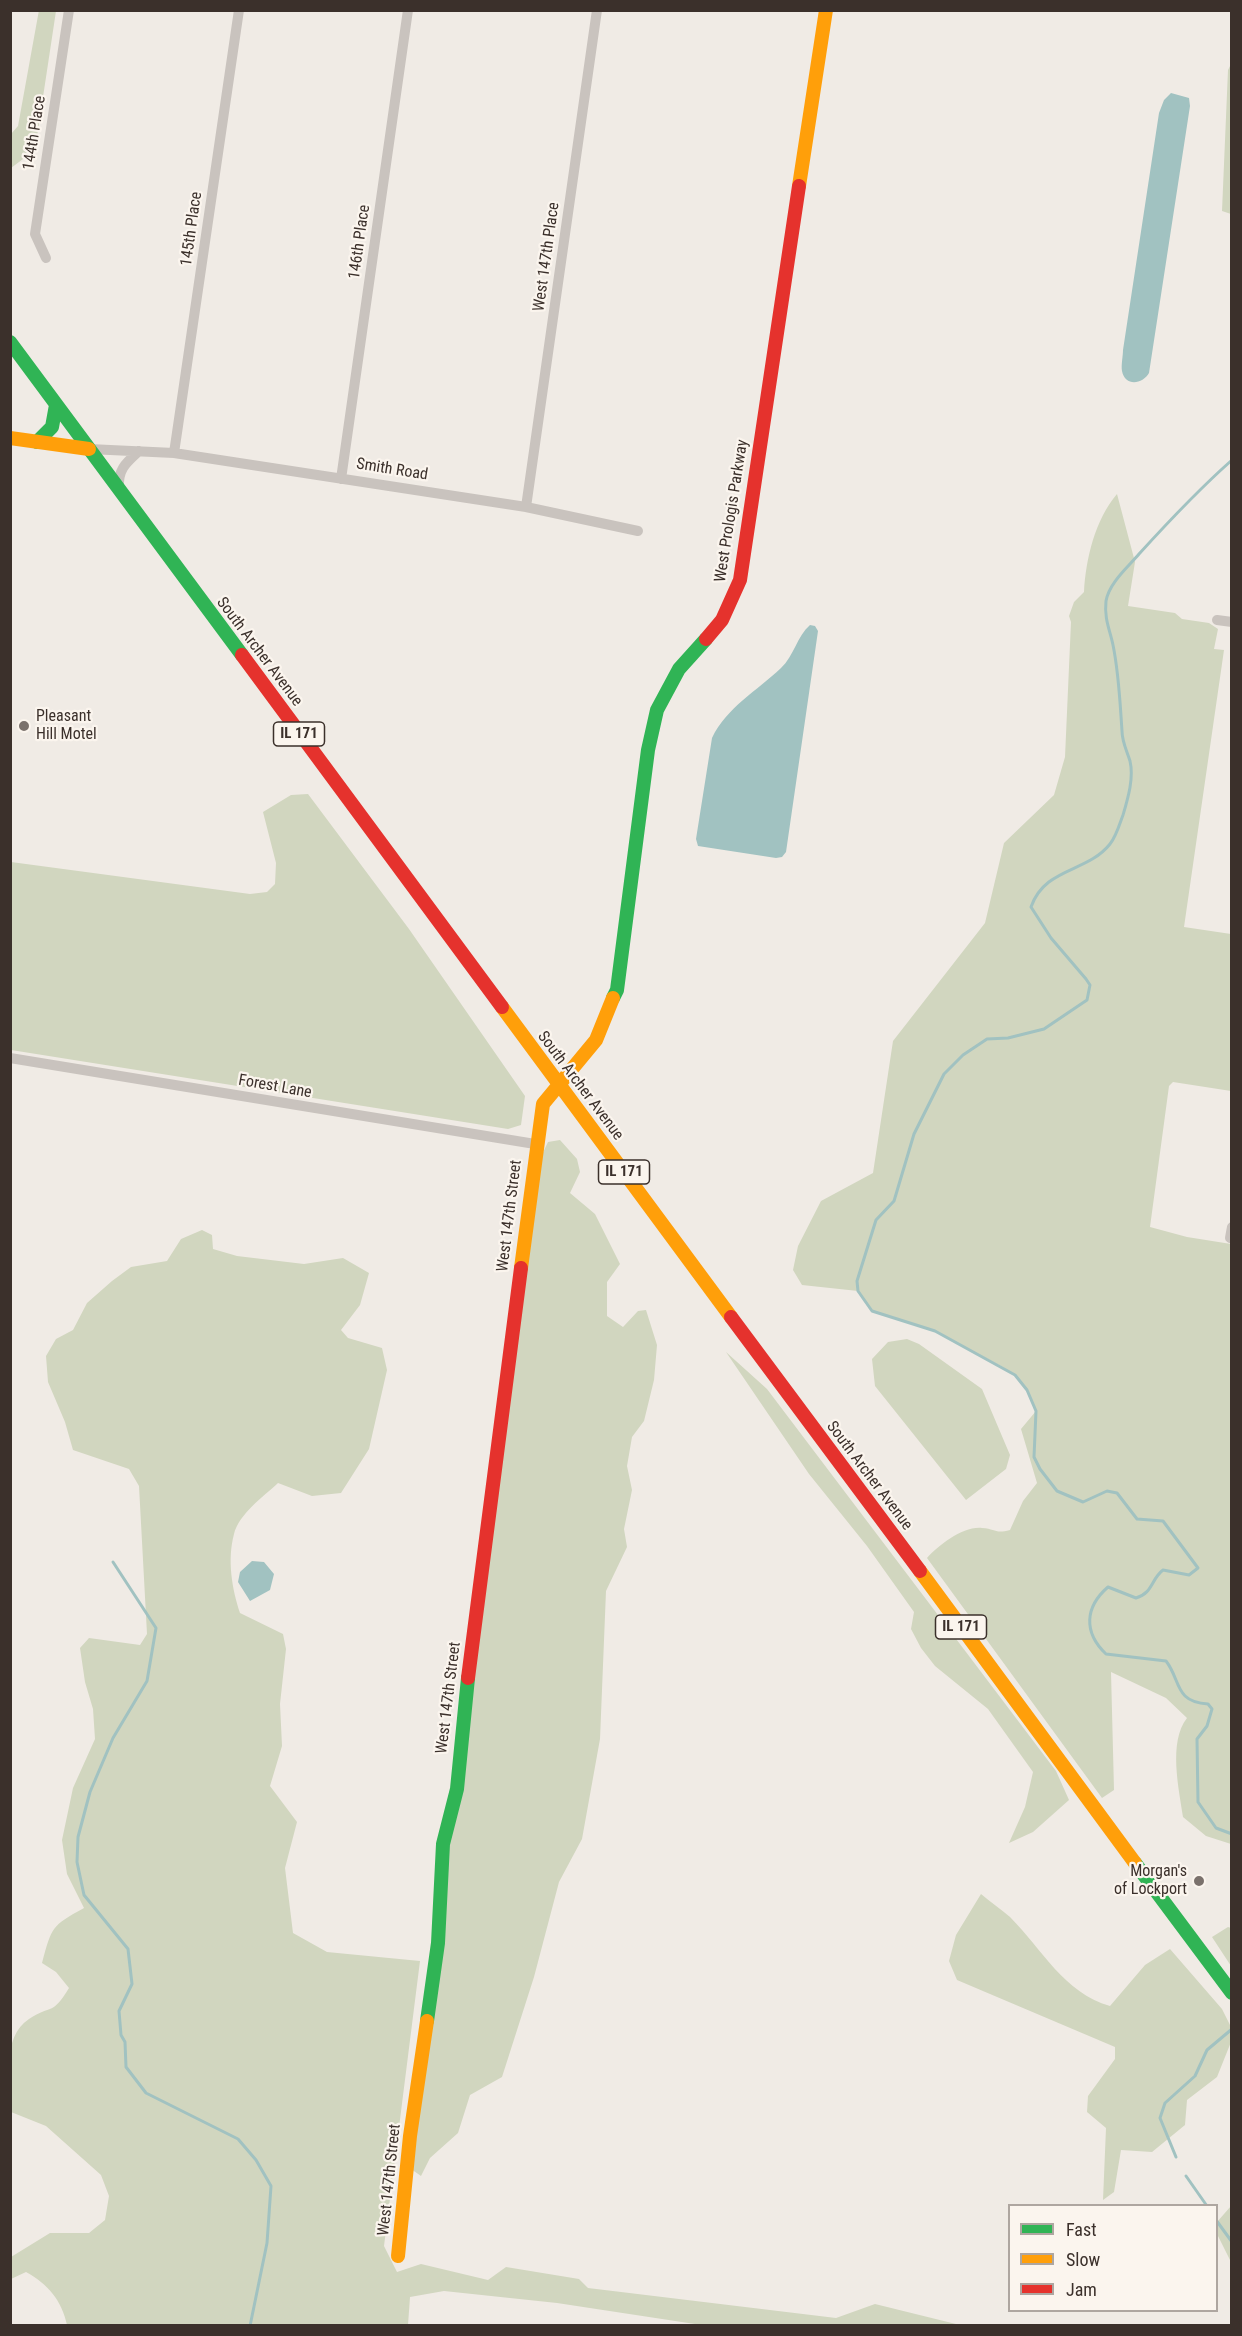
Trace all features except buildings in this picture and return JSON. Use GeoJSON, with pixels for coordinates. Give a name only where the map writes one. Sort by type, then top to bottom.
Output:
{"type":"FeatureCollection","features":[{"type":"Feature","properties":{"kind":"street","name":"144th Place"},"geometry":{"type":"LineString","coordinates":[[46,258],[35,234],[69,10]]}},
{"type":"Feature","properties":{"kind":"street","name":"145th Place"},"geometry":{"type":"LineString","coordinates":[[174,453],[239,10]]}},
{"type":"Feature","properties":{"kind":"street","name":"146th Place"},"geometry":{"type":"LineString","coordinates":[[341,479],[408,10]]}},
{"type":"Feature","properties":{"kind":"street","name":"West 147th Place"},"geometry":{"type":"LineString","coordinates":[[526,507],[597,10]]}},
{"type":"Feature","properties":{"kind":"street","name":"West Prologis Parkway"},"geometry":{"type":"LineString","coordinates":[[536,1144],[543,1104],[558,1083],[596,1040],[617,990],[648,750],[657,710],[679,669],[710,636],[729,609],[740,580],[826,10]]}},
{"type":"Feature","properties":{"kind":"street","name":"South Archer Avenue"},"geometry":{"type":"LineString","coordinates":[[10,342],[1232,1993]]}},
{"type":"Feature","properties":{"kind":"street"},"geometry":{"type":"LineString","coordinates":[[37,442],[52,427],[56,405]]}},
{"type":"Feature","properties":{"kind":"street","name":"Smith Road"},"geometry":{"type":"LineString","coordinates":[[10,438],[89,449],[174,453],[526,507],[638,531]]}},
{"type":"Feature","properties":{"kind":"street"},"geometry":{"type":"LineString","coordinates":[[119,491],[118,476],[123,466],[139,451]]}},
{"type":"Feature","properties":{"kind":"street"},"geometry":{"type":"LineString","coordinates":[[1217,620],[1232,622]]}},
{"type":"Feature","properties":{"kind":"street","name":"Forest Lane"},"geometry":{"type":"LineString","coordinates":[[10,1059],[536,1144]]}},
{"type":"Feature","properties":{"kind":"street","name":"West 147th Street"},"geometry":{"type":"LineString","coordinates":[[398,2256],[410,2136],[438,1943],[443,1844],[457,1789],[458,1759],[536,1144]]}},
{"type":"Feature","properties":{"kind":"green space"},"geometry":{"type":"Polygon","coordinates":[[[39,10],[56,11],[35,150],[11,168],[11,134],[18,126],[39,10]]]}},
{"type":"Feature","properties":{"kind":"green space"},"geometry":{"type":"Polygon","coordinates":[[[1231,64],[1231,214],[1222,211],[1228,70],[1231,64]]]}},
{"type":"Feature","properties":{"kind":"green space"},"geometry":{"type":"Polygon","coordinates":[[[1117,494],[1135,562],[1128,606],[1175,613],[1182,619],[1209,623],[1218,629],[1214,649],[1224,650],[1184,927],[1231,934],[1231,1091],[1173,1082],[1169,1086],[1150,1227],[1187,1237],[1231,1244],[1231,1844],[1206,1836],[1183,1817],[1177,1780],[1176,1752],[1181,1728],[1187,1718],[1166,1698],[1111,1672],[1114,1790],[1102,1798],[927,1558],[945,1542],[967,1530],[982,1528],[998,1531],[1010,1530],[1023,1501],[1037,1483],[1021,1429],[1036,1411],[1027,1390],[1015,1375],[1001,1366],[935,1331],[872,1311],[858,1291],[802,1285],[793,1270],[798,1246],[821,1201],[873,1173],[893,1041],[985,923],[1004,843],[1054,795],[1065,757],[1071,622],[1069,616],[1074,602],[1084,592],[1087,566],[1097,527],[1117,494]]]}},
{"type":"Feature","properties":{"kind":"green space"},"geometry":{"type":"Polygon","coordinates":[[[308,794],[409,929],[525,1096],[521,1125],[508,1129],[11,1050],[11,862],[250,894],[267,892],[275,884],[276,863],[263,812],[291,795],[308,794]]]}},
{"type":"Feature","properties":{"kind":"green space"},"geometry":{"type":"Polygon","coordinates":[[[560,1140],[577,1159],[580,1172],[570,1193],[595,1214],[620,1264],[607,1282],[607,1316],[623,1327],[638,1311],[646,1310],[657,1345],[654,1380],[644,1421],[632,1437],[627,1466],[632,1490],[624,1529],[627,1547],[606,1591],[600,1739],[582,1839],[559,1882],[534,1977],[502,2077],[470,2095],[458,2133],[430,2158],[421,2176],[411,2169],[408,2150],[537,1165],[548,1142],[560,1140]]]}},
{"type":"Feature","properties":{"kind":"green space"},"geometry":{"type":"Polygon","coordinates":[[[202,1230],[212,1235],[213,1249],[237,1256],[304,1264],[343,1258],[369,1273],[360,1305],[341,1330],[348,1338],[382,1348],[387,1370],[369,1449],[341,1493],[312,1496],[278,1483],[252,1506],[241,1520],[234,1534],[231,1564],[240,1613],[283,1634],[286,1649],[280,1704],[282,1746],[270,1786],[297,1822],[285,1868],[293,1933],[327,1952],[420,1961],[384,2246],[397,2272],[421,2264],[488,2280],[506,2267],[579,2279],[588,2288],[836,2318],[875,2304],[960,2325],[708,2326],[557,2303],[444,2291],[410,2297],[408,2325],[67,2325],[58,2301],[41,2282],[26,2272],[11,2279],[11,2257],[50,2233],[89,2233],[105,2220],[109,2196],[101,2175],[46,2126],[11,2112],[9,2061],[14,2037],[20,2027],[29,2019],[59,2003],[69,1988],[56,1972],[42,1963],[54,1929],[65,1919],[84,1908],[67,1874],[62,1840],[73,1788],[95,1739],[93,1709],[85,1682],[80,1648],[89,1638],[140,1645],[147,1634],[139,1486],[129,1469],[73,1450],[65,1422],[48,1382],[46,1356],[56,1339],[73,1330],[87,1303],[112,1281],[131,1267],[167,1261],[181,1239],[202,1230]]]}},
{"type":"Feature","properties":{"kind":"green space"},"geometry":{"type":"Polygon","coordinates":[[[907,1339],[919,1344],[982,1389],[1010,1455],[1006,1469],[966,1500],[875,1386],[872,1359],[888,1342],[907,1339]]]}},
{"type":"Feature","properties":{"kind":"green space"},"geometry":{"type":"Polygon","coordinates":[[[726,1352],[767,1389],[1056,1771],[1069,1800],[1033,1832],[1009,1843],[1025,1807],[1033,1772],[988,1709],[935,1666],[921,1648],[911,1629],[914,1612],[867,1546],[809,1474],[726,1352]]]}},
{"type":"Feature","properties":{"kind":"green space"},"geometry":{"type":"Polygon","coordinates":[[[981,1894],[1022,1929],[1067,1981],[1094,2000],[1110,2006],[1145,1965],[1170,1949],[1222,2009],[1231,2027],[1231,2042],[1217,2077],[1187,2100],[1185,2125],[1152,2152],[1121,2150],[1114,2192],[1103,2200],[1106,2128],[1087,2112],[1088,2096],[1115,2059],[1115,2047],[957,1980],[949,1961],[956,1935],[981,1894]]]}},
{"type":"Feature","properties":{"kind":"green space"},"geometry":{"type":"Polygon","coordinates":[[[1228,1927],[1231,1928],[1231,1966],[1212,1937],[1228,1927]]]}},
{"type":"Feature","properties":{"kind":"green space"},"geometry":{"type":"Polygon","coordinates":[[[1231,2206],[1231,2262],[1218,2236],[1218,2221],[1231,2206]]]}},
{"type":"Feature","properties":{"kind":"water"},"geometry":{"type":"Polygon","coordinates":[[[1171,93],[1189,98],[1190,106],[1149,373],[1143,380],[1130,382],[1124,376],[1122,369],[1123,350],[1159,113],[1164,100],[1171,93]]]}},
{"type":"Feature","properties":{"kind":"water"},"geometry":{"type":"Polygon","coordinates":[[[810,625],[815,626],[818,631],[786,852],[782,857],[776,858],[698,846],[696,839],[712,738],[734,708],[785,663],[810,625]]]}},
{"type":"Feature","properties":{"kind":"water"},"geometry":{"type":"Polygon","coordinates":[[[252,1561],[264,1562],[274,1574],[270,1590],[250,1601],[238,1582],[240,1572],[252,1561]]]}},
{"type":"Feature","properties":{"kind":"waterway"},"geometry":{"type":"LineString","coordinates":[[1232,460],[1184,506],[1125,570],[1111,588],[1106,601],[1107,619],[1117,667],[1122,735],[1131,768],[1128,795],[1119,826],[1110,844],[1090,860],[1046,884],[1037,894],[1031,907],[1051,938],[1090,985],[1087,1000],[1044,1029],[1008,1038],[987,1039],[963,1055],[944,1074],[914,1134],[894,1201],[876,1220],[857,1281],[858,1291],[872,1311],[935,1331],[1015,1375],[1027,1390],[1036,1411],[1034,1457],[1057,1491],[1083,1502],[1107,1491],[1117,1493],[1137,1519],[1163,1521],[1198,1568],[1189,1575],[1163,1570],[1146,1593],[1136,1598],[1108,1587],[1100,1595],[1091,1611],[1090,1628],[1093,1637],[1106,1654],[1166,1661],[1184,1695],[1189,1699],[1208,1704],[1212,1709],[1207,1726],[1197,1739],[1198,1802],[1216,1828],[1232,1834]]}},
{"type":"Feature","properties":{"kind":"waterway"},"geometry":{"type":"LineString","coordinates":[[113,1562],[156,1628],[147,1681],[113,1738],[90,1792],[78,1837],[77,1862],[84,1895],[128,1949],[132,1984],[119,2011],[121,2035],[125,2042],[126,2067],[146,2093],[238,2139],[256,2160],[271,2186],[267,2243],[250,2326]]}},
{"type":"Feature","properties":{"kind":"waterway"},"geometry":{"type":"LineString","coordinates":[[1176,2157],[1160,2118],[1165,2103],[1195,2076],[1207,2050],[1232,2029]]}},
{"type":"Feature","properties":{"kind":"waterway"},"geometry":{"type":"LineString","coordinates":[[1186,2176],[1206,2204]]}},
{"type":"Feature","properties":{"kind":"waterway"},"geometry":{"type":"LineString","coordinates":[[1218,2223],[1232,2242]]}},
{"type":"Feature","properties":{"kind":"traffic: fast"},"geometry":{"type":"LineString","coordinates":[[10,342],[242,655]]}},
{"type":"Feature","properties":{"kind":"traffic: fast"},"geometry":{"type":"LineString","coordinates":[[37,442],[52,427],[56,405]]}},
{"type":"Feature","properties":{"kind":"traffic: fast"},"geometry":{"type":"LineString","coordinates":[[613,998],[617,990],[648,750],[657,710],[679,669],[706,639]]}},
{"type":"Feature","properties":{"kind":"traffic: fast"},"geometry":{"type":"LineString","coordinates":[[427,2021],[438,1943],[443,1844],[457,1789],[468,1678]]}},
{"type":"Feature","properties":{"kind":"traffic: fast"},"geometry":{"type":"LineString","coordinates":[[1135,1863],[1232,1993]]}},
{"type":"Feature","properties":{"kind":"traffic: slow"},"geometry":{"type":"LineString","coordinates":[[799,186],[826,10]]}},
{"type":"Feature","properties":{"kind":"traffic: slow"},"geometry":{"type":"LineString","coordinates":[[10,438],[89,449]]}},
{"type":"Feature","properties":{"kind":"traffic: slow"},"geometry":{"type":"LineString","coordinates":[[521,1268],[543,1104],[596,1040],[613,998]]}},
{"type":"Feature","properties":{"kind":"traffic: slow"},"geometry":{"type":"LineString","coordinates":[[502,1007],[731,1317]]}},
{"type":"Feature","properties":{"kind":"traffic: slow"},"geometry":{"type":"LineString","coordinates":[[920,1571],[1135,1863]]}},
{"type":"Feature","properties":{"kind":"traffic: slow"},"geometry":{"type":"LineString","coordinates":[[398,2256],[410,2136],[427,2021]]}},
{"type":"Feature","properties":{"kind":"traffic: jam"},"geometry":{"type":"LineString","coordinates":[[706,639],[722,620],[740,580],[799,186]]}},
{"type":"Feature","properties":{"kind":"traffic: jam"},"geometry":{"type":"LineString","coordinates":[[242,655],[502,1007]]}},
{"type":"Feature","properties":{"kind":"traffic: jam"},"geometry":{"type":"LineString","coordinates":[[468,1678],[521,1268]]}},
{"type":"Feature","properties":{"kind":"traffic: jam"},"geometry":{"type":"LineString","coordinates":[[731,1317],[920,1571]]}},
{"type":"Feature","properties":{"kind":"place","name":"Pleasant Hill Motel"},"geometry":{"type":"Point","coordinates":[24,726]}},
{"type":"Feature","properties":{"kind":"place","name":"Morgan's of Lockport"},"geometry":{"type":"Point","coordinates":[1199,1881]}}]}
